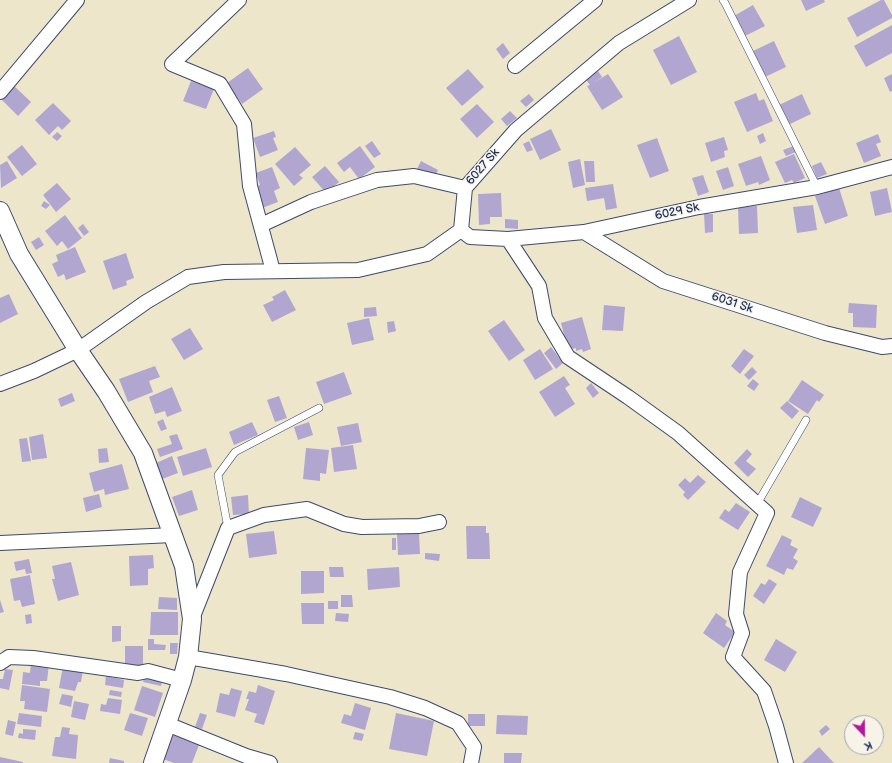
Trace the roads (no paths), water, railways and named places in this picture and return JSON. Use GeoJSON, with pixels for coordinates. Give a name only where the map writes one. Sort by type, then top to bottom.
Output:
{"type":"FeatureCollection","features":[{"type":"Feature","properties":{"kind":"street"},"geometry":{"type":"LineString","coordinates":[[0,92],[77,0]]}},
{"type":"Feature","properties":{"kind":"street"},"geometry":{"type":"LineString","coordinates":[[239,0],[172,64],[220,84],[244,124],[250,186],[273,271]]}},
{"type":"Feature","properties":{"kind":"street"},"geometry":{"type":"LineString","coordinates":[[515,66],[595,0]]}},
{"type":"Feature","properties":{"kind":"street","name":"6027 Sk"},"geometry":{"type":"LineString","coordinates":[[461,230],[464,188],[516,130],[619,43],[689,0]]}},
{"type":"Feature","properties":{"kind":"street","name":"6029 Sk"},"geometry":{"type":"LineString","coordinates":[[461,230],[470,236],[508,238],[584,232],[699,207],[816,187],[892,167]]}},
{"type":"Feature","properties":{"kind":"street"},"geometry":{"type":"LineString","coordinates":[[261,225],[312,202],[377,180],[414,176],[464,188]]}},
{"type":"Feature","properties":{"kind":"street"},"geometry":{"type":"LineString","coordinates":[[0,211],[19,254],[78,350],[106,391],[143,453],[184,566],[192,619],[188,657],[182,680],[153,763]]}},
{"type":"Feature","properties":{"kind":"street"},"geometry":{"type":"LineString","coordinates":[[0,384],[34,371],[78,350],[146,302],[188,277],[224,272],[358,270],[427,254],[461,230]]}},
{"type":"Feature","properties":{"kind":"street","name":"6031 Sk"},"geometry":{"type":"LineString","coordinates":[[584,232],[663,281],[825,333],[882,347],[892,346]]}},
{"type":"Feature","properties":{"kind":"street"},"geometry":{"type":"LineString","coordinates":[[508,238],[540,286],[545,318],[568,357],[678,433],[767,513],[740,572],[736,614],[742,633],[733,657],[764,692],[776,726],[786,763]]}},
{"type":"Feature","properties":{"kind":"street"},"geometry":{"type":"LineString","coordinates":[[192,619],[228,528],[264,515],[307,509],[344,524],[362,527],[418,526],[439,522]]}},
{"type":"Feature","properties":{"kind":"street"},"geometry":{"type":"LineString","coordinates":[[0,543],[173,536]]}},
{"type":"Feature","properties":{"kind":"street"},"geometry":{"type":"LineString","coordinates":[[0,663],[9,657],[33,658],[138,673],[148,670],[182,680]]}},
{"type":"Feature","properties":{"kind":"street"},"geometry":{"type":"LineString","coordinates":[[188,657],[286,674],[390,697],[425,708],[458,723],[474,747],[471,763]]}},
{"type":"Feature","properties":{"kind":"street"},"geometry":{"type":"LineString","coordinates":[[167,724],[246,756],[270,763]]}},
{"type":"Feature","properties":{"kind":"lane"},"geometry":{"type":"LineString","coordinates":[[722,0],[725,3],[816,187]]}},
{"type":"Feature","properties":{"kind":"lane"},"geometry":{"type":"LineString","coordinates":[[228,528],[218,475],[235,452],[319,408]]}},
{"type":"Feature","properties":{"kind":"lane"},"geometry":{"type":"LineString","coordinates":[[757,504],[806,420]]}}]}
